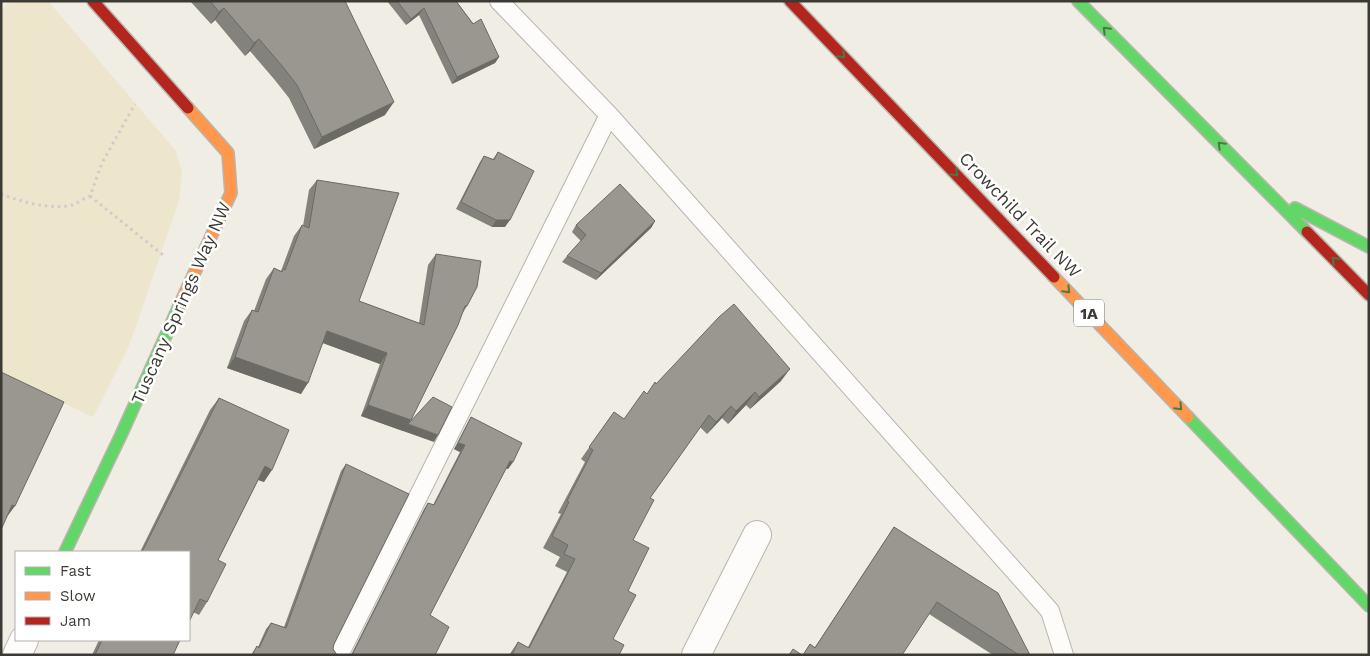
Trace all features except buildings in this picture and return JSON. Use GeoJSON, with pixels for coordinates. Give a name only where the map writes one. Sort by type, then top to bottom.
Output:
{"type":"FeatureCollection","features":[{"type":"Feature","properties":{"kind":"main road","name":"Tuscany Springs Way NW"},"geometry":{"type":"LineString","coordinates":[[66,551],[231,193],[228,153],[93,1]]}},
{"type":"Feature","properties":{"kind":"main road","name":"Crowchild Trail NW"},"geometry":{"type":"LineString","coordinates":[[790,1],[1369,606]]}},
{"type":"Feature","properties":{"kind":"main road"},"geometry":{"type":"LineString","coordinates":[[1078,1],[1369,295]]}},
{"type":"Feature","properties":{"kind":"main road"},"geometry":{"type":"LineString","coordinates":[[1273,197],[1369,247]]}},
{"type":"Feature","properties":{"kind":"street"},"geometry":{"type":"LineString","coordinates":[[696,655],[757,535]]}},
{"type":"Feature","properties":{"kind":"street"},"geometry":{"type":"LineString","coordinates":[[17,655],[24,641]]}},
{"type":"Feature","properties":{"kind":"lane"},"geometry":{"type":"LineString","coordinates":[[499,1],[609,115],[1050,612],[1064,655]]}},
{"type":"Feature","properties":{"kind":"lane"},"geometry":{"type":"LineString","coordinates":[[339,655],[609,115]]}},
{"type":"Feature","properties":{"kind":"path"},"geometry":{"type":"LineString","coordinates":[[1,194],[47,206],[73,205],[90,196],[102,163],[130,112],[142,94],[161,78]]}},
{"type":"Feature","properties":{"kind":"path"},"geometry":{"type":"LineString","coordinates":[[90,196],[193,276]]}},
{"type":"Feature","properties":{"kind":"shaded area"},"geometry":{"type":"Polygon","coordinates":[[[11,1],[48,1],[176,151],[182,173],[179,201],[129,346],[93,417],[1,373],[1,10],[11,1]]]}},
{"type":"Feature","properties":{"kind":"traffic: fast"},"geometry":{"type":"LineString","coordinates":[[1078,1],[1307,232]]}},
{"type":"Feature","properties":{"kind":"traffic: fast"},"geometry":{"type":"LineString","coordinates":[[1295,208],[1369,247]]}},
{"type":"Feature","properties":{"kind":"traffic: fast"},"geometry":{"type":"LineString","coordinates":[[65,551],[121,435],[181,302]]}},
{"type":"Feature","properties":{"kind":"traffic: fast"},"geometry":{"type":"LineString","coordinates":[[1188,417],[1369,606]]}},
{"type":"Feature","properties":{"kind":"traffic: slow"},"geometry":{"type":"LineString","coordinates":[[181,302],[231,193],[228,153],[188,108]]}},
{"type":"Feature","properties":{"kind":"traffic: slow"},"geometry":{"type":"LineString","coordinates":[[1054,277],[1188,417]]}},
{"type":"Feature","properties":{"kind":"traffic: jam"},"geometry":{"type":"LineString","coordinates":[[93,1],[188,108]]}},
{"type":"Feature","properties":{"kind":"traffic: jam"},"geometry":{"type":"LineString","coordinates":[[790,1],[1054,277]]}},
{"type":"Feature","properties":{"kind":"traffic: jam"},"geometry":{"type":"LineString","coordinates":[[1307,232],[1369,295]]}}]}
